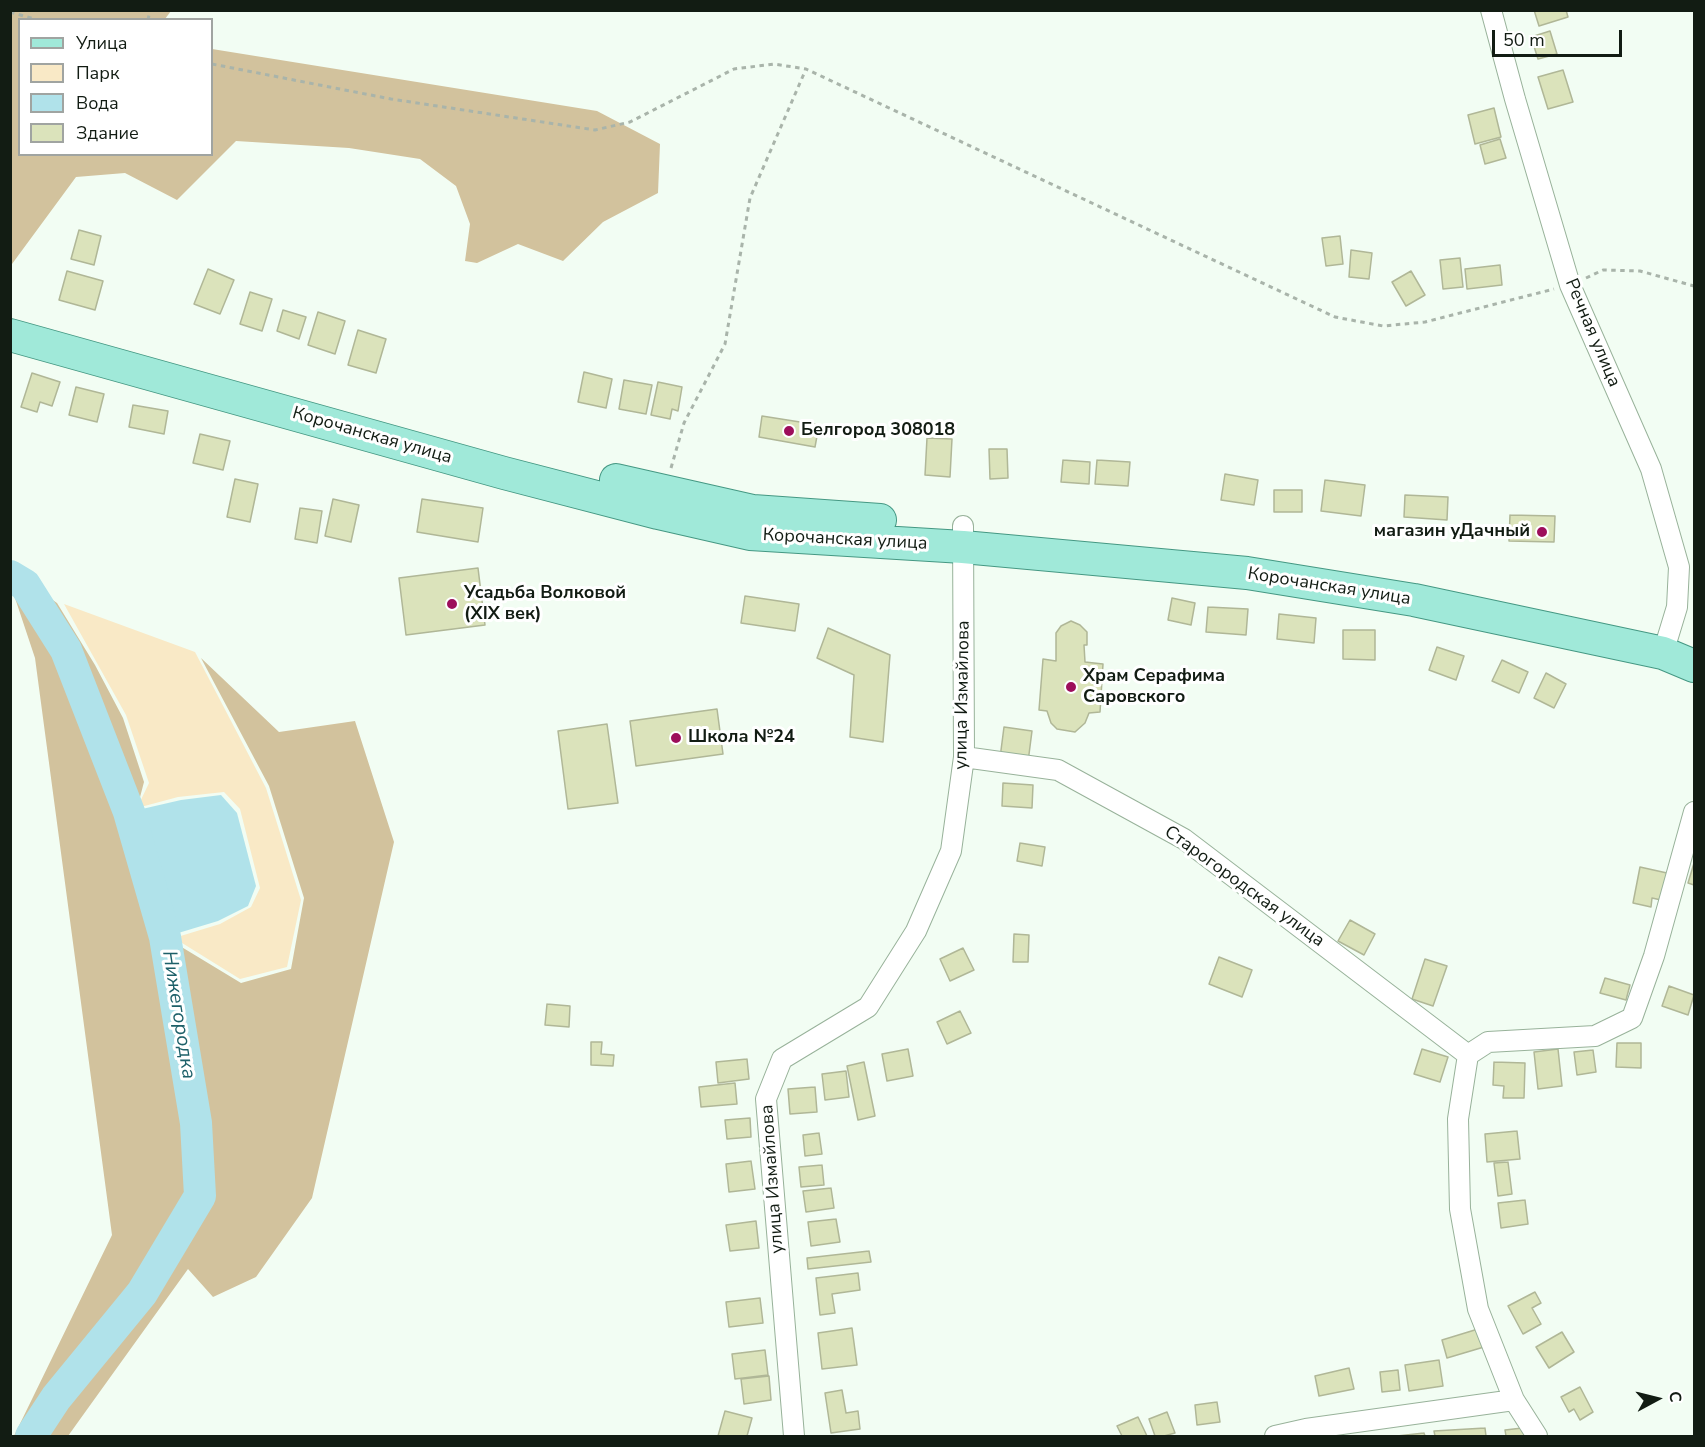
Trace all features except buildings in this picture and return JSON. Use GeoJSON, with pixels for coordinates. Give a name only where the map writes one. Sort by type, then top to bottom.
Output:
{"type":"FeatureCollection","features":[{"type":"Feature","properties":{"kind":"main road","name":"Корочанская улица"},"geometry":{"type":"LineString","coordinates":[[10,317],[491,449],[664,492],[753,511],[1247,573],[1414,600],[1676,644],[1695,666]]}},
{"type":"Feature","properties":{"kind":"main road","name":"Корочанская улица"},"geometry":{"type":"LineString","coordinates":[[10,335],[504,473],[750,534],[963,536]]}},
{"type":"Feature","properties":{"kind":"street","name":"Речная улица"},"geometry":{"type":"LineString","coordinates":[[1491,10],[1569,285],[1654,480],[1679,567],[1676,644]]}},
{"type":"Feature","properties":{"kind":"street","name":"улица Измайлова"},"geometry":{"type":"LineString","coordinates":[[794,1437],[766,1099],[782,1059],[868,1007],[916,931],[951,851],[964,757],[963,536]]}},
{"type":"Feature","properties":{"kind":"street","name":"Старогородская улица"},"geometry":{"type":"LineString","coordinates":[[964,757],[1058,770],[1184,839],[1468,1055]]}},
{"type":"Feature","properties":{"kind":"street"},"geometry":{"type":"LineString","coordinates":[[1537,1437],[1514,1400],[1478,1309],[1460,1209],[1458,1119],[1468,1055],[1488,1042],[1595,1036],[1632,1018],[1654,956],[1695,812]]}},
{"type":"Feature","properties":{"kind":"street"},"geometry":{"type":"LineString","coordinates":[[1275,1437],[1306,1429],[1514,1400]]}},
{"type":"Feature","properties":{"kind":"path"},"geometry":{"type":"LineString","coordinates":[[10,12],[31,18]]}},
{"type":"Feature","properties":{"kind":"path"},"geometry":{"type":"LineString","coordinates":[[213,64],[391,99],[596,130],[630,122],[734,69],[774,64],[806,69],[1335,317],[1383,326],[1425,322],[1569,285],[1603,270],[1640,271],[1695,286]]}},
{"type":"Feature","properties":{"kind":"path"},"geometry":{"type":"LineString","coordinates":[[668,478],[684,423],[725,344],[750,198],[806,69]]}},
{"type":"Feature","properties":{"kind":"green space"},"geometry":{"type":"Polygon","coordinates":[[[64,604],[195,652],[266,788],[301,900],[287,967],[240,979],[174,938],[220,924],[251,907],[260,888],[240,809],[224,792],[178,797],[137,808],[149,783],[126,715],[64,604]]]}},
{"type":"Feature","properties":{"kind":"shaded area"},"geometry":{"type":"Polygon","coordinates":[[[10,11],[171,11],[166,18],[18,18],[18,156],[213,156],[213,49],[597,111],[660,144],[658,193],[603,222],[563,261],[518,244],[477,263],[465,261],[470,224],[456,186],[420,159],[349,148],[236,141],[177,200],[125,173],[76,177],[12,264],[10,11]]]}},
{"type":"Feature","properties":{"kind":"shaded area"},"geometry":{"type":"Polygon","coordinates":[[[10,570],[57,603],[95,665],[123,718],[144,782],[139,801],[125,813],[160,935],[192,1130],[196,1196],[137,1292],[56,1390],[27,1436],[14,1436],[112,1235],[35,658],[11,586],[10,570]]]}},
{"type":"Feature","properties":{"kind":"shaded area"},"geometry":{"type":"Polygon","coordinates":[[[201,658],[279,732],[355,721],[394,842],[312,1198],[256,1277],[213,1297],[188,1269],[68,1436],[36,1436],[59,1402],[144,1296],[204,1198],[201,1122],[170,940],[241,983],[291,969],[304,898],[269,786],[201,658]]]}},
{"type":"Feature","properties":{"kind":"water"},"geometry":{"type":"Polygon","coordinates":[[[221,795],[237,813],[256,886],[248,906],[218,921],[165,937],[129,812],[181,800],[221,795]]]}},
{"type":"Feature","properties":{"kind":"waterway","name":"Нижегородка"},"geometry":{"type":"LineString","coordinates":[[10,576],[25,585],[66,650],[129,812],[165,937],[196,1123],[200,1196],[142,1293],[56,1398],[31,1436]]}},
{"type":"Feature","properties":{"kind":"place","name":"Белгород 308018"},"geometry":{"type":"Point","coordinates":[789,431]}},
{"type":"Feature","properties":{"kind":"place","name":"магазин уДачный"},"geometry":{"type":"Point","coordinates":[1542,532]}},
{"type":"Feature","properties":{"kind":"place","name":"Усадьба Волковой (XIX век)"},"geometry":{"type":"Point","coordinates":[452,604]}},
{"type":"Feature","properties":{"kind":"place","name":"Храм Серафима Саровского"},"geometry":{"type":"Point","coordinates":[1071,687]}},
{"type":"Feature","properties":{"kind":"place","name":"Школа №24"},"geometry":{"type":"Point","coordinates":[676,738]}}]}
